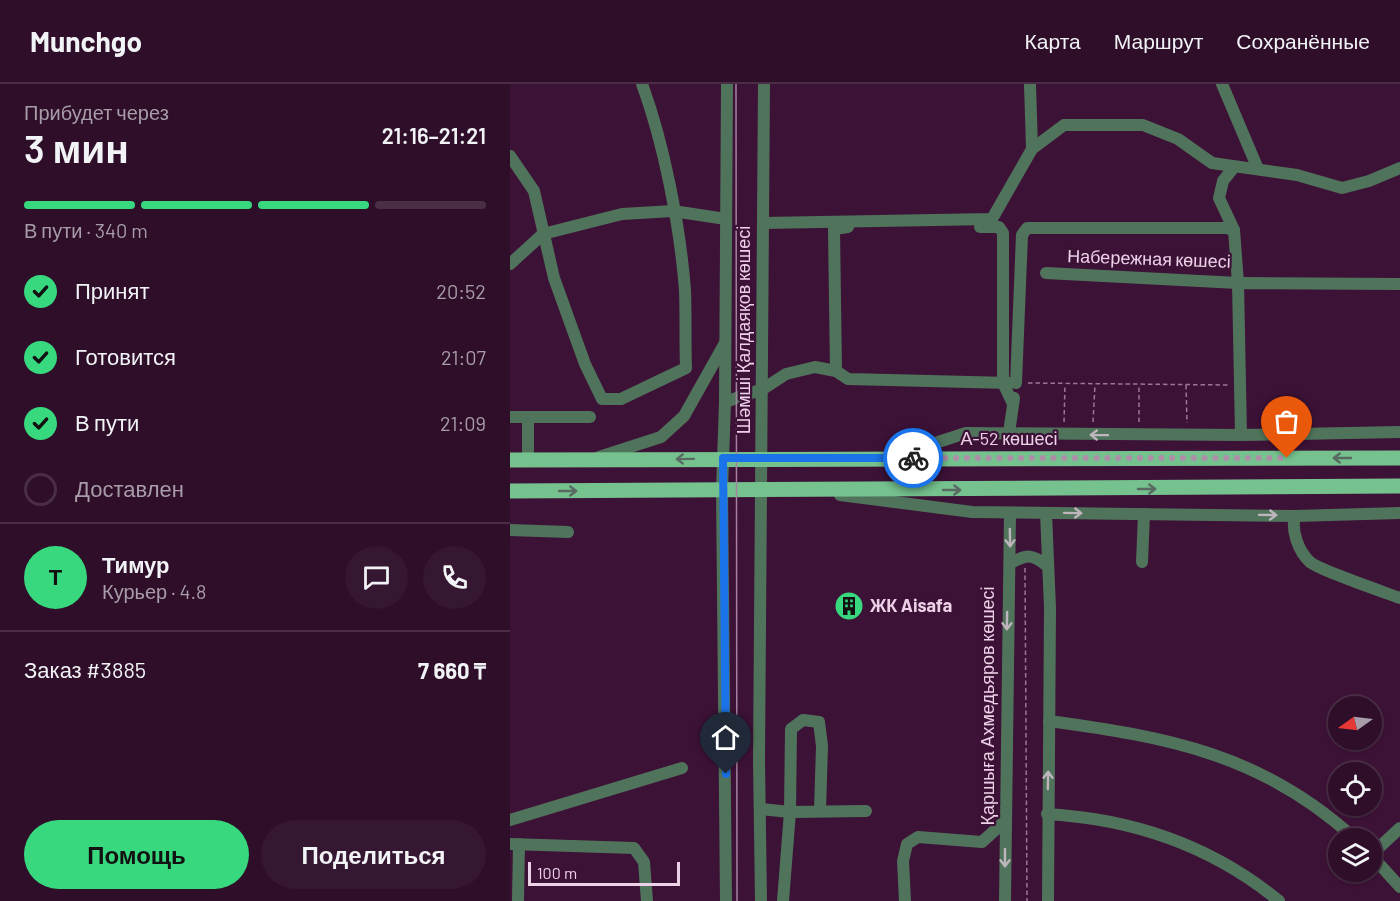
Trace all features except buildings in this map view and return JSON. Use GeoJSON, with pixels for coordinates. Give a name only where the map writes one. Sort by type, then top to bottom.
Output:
{"type":"FeatureCollection","features":[{"type":"Feature","properties":{"kind":"main road","name":"А-52 көшесі"},"geometry":{"type":"LineString","coordinates":[[510,460],[1400,458]]}},
{"type":"Feature","properties":{"kind":"main road"},"geometry":{"type":"LineString","coordinates":[[510,491],[1400,486]]}},
{"type":"Feature","properties":{"kind":"street"},"geometry":{"type":"LineString","coordinates":[[510,156],[534,191],[554,278],[585,364],[602,399],[621,399],[686,368],[685,289],[673,211],[654,116],[642,84]]}},
{"type":"Feature","properties":{"kind":"street","name":"Шәмші Қалдаяқов көшесі"},"geometry":{"type":"LineString","coordinates":[[726,901],[722,490],[726,342],[727,84]]}},
{"type":"Feature","properties":{"kind":"street","name":"Шәмші Қалдаяқов көшесі"},"geometry":{"type":"LineString","coordinates":[[761,901],[760,490],[763,389],[764,84]]}},
{"type":"Feature","properties":{"kind":"street"},"geometry":{"type":"LineString","coordinates":[[1030,84],[1032,149]]}},
{"type":"Feature","properties":{"kind":"street"},"geometry":{"type":"LineString","coordinates":[[1222,84],[1258,169]]}},
{"type":"Feature","properties":{"kind":"street"},"geometry":{"type":"LineString","coordinates":[[763,224],[992,219],[1032,149],[1064,125],[1143,125],[1178,139],[1212,162],[1297,175],[1342,188],[1369,181],[1400,168]]}},
{"type":"Feature","properties":{"kind":"street","name":"Набережная көшесі"},"geometry":{"type":"LineString","coordinates":[[1046,273],[1238,283],[1234,230],[1219,198],[1223,181],[1234,167]]}},
{"type":"Feature","properties":{"kind":"street"},"geometry":{"type":"LineString","coordinates":[[510,264],[543,234],[622,214],[673,211],[726,219]]}},
{"type":"Feature","properties":{"kind":"street"},"geometry":{"type":"LineString","coordinates":[[836,371],[834,229],[999,227],[1003,233],[1003,383],[1013,404]]}},
{"type":"Feature","properties":{"kind":"street"},"geometry":{"type":"LineString","coordinates":[[1009,433],[1016,383],[1022,235],[1027,228],[1226,228],[1234,230]]}},
{"type":"Feature","properties":{"kind":"street"},"geometry":{"type":"LineString","coordinates":[[1242,435],[1238,283],[1400,284]]}},
{"type":"Feature","properties":{"kind":"street"},"geometry":{"type":"LineString","coordinates":[[586,461],[661,437],[684,416],[726,342]]}},
{"type":"Feature","properties":{"kind":"street"},"geometry":{"type":"LineString","coordinates":[[725,402],[763,389],[786,374],[815,367],[836,371],[849,379],[1016,383]]}},
{"type":"Feature","properties":{"kind":"street"},"geometry":{"type":"LineString","coordinates":[[510,417],[590,417]]}},
{"type":"Feature","properties":{"kind":"street"},"geometry":{"type":"LineString","coordinates":[[528,417],[528,460]]}},
{"type":"Feature","properties":{"kind":"street"},"geometry":{"type":"LineString","coordinates":[[888,458],[966,433],[1242,435],[1400,432]]}},
{"type":"Feature","properties":{"kind":"street"},"geometry":{"type":"LineString","coordinates":[[806,491],[972,512],[1295,516],[1400,513]]}},
{"type":"Feature","properties":{"kind":"street","name":"Қаршыға Ахмедьяров көшесі"},"geometry":{"type":"LineString","coordinates":[[1005,901],[1007,576],[1011,563],[1010,513]]}},
{"type":"Feature","properties":{"kind":"street"},"geometry":{"type":"LineString","coordinates":[[1046,513],[1050,608],[1048,901]]}},
{"type":"Feature","properties":{"kind":"street"},"geometry":{"type":"LineString","coordinates":[[1142,562],[1144,514]]}},
{"type":"Feature","properties":{"kind":"street"},"geometry":{"type":"LineString","coordinates":[[1295,516],[1292,525],[1299,545],[1310,563],[1400,598]]}},
{"type":"Feature","properties":{"kind":"street"},"geometry":{"type":"LineString","coordinates":[[510,530],[568,532]]}},
{"type":"Feature","properties":{"kind":"street"},"geometry":{"type":"LineString","coordinates":[[1011,563],[1025,555],[1035,556],[1047,566]]}},
{"type":"Feature","properties":{"kind":"street"},"geometry":{"type":"LineString","coordinates":[[783,901],[790,812],[791,729],[803,720],[819,722],[822,746],[820,811]]}},
{"type":"Feature","properties":{"kind":"street"},"geometry":{"type":"LineString","coordinates":[[1048,721],[1127,731],[1177,742],[1231,759],[1298,795],[1341,828]]}},
{"type":"Feature","properties":{"kind":"street"},"geometry":{"type":"LineString","coordinates":[[510,820],[682,768]]}},
{"type":"Feature","properties":{"kind":"street"},"geometry":{"type":"LineString","coordinates":[[761,809],[790,812],[866,811]]}},
{"type":"Feature","properties":{"kind":"street"},"geometry":{"type":"LineString","coordinates":[[1047,814],[1091,816],[1147,829],[1187,843],[1230,865],[1279,901]]}},
{"type":"Feature","properties":{"kind":"street"},"geometry":{"type":"LineString","coordinates":[[905,901],[903,861],[907,844],[918,837],[982,842],[1005,821]]}},
{"type":"Feature","properties":{"kind":"street"},"geometry":{"type":"LineString","coordinates":[[1382,845],[1400,828]]}},
{"type":"Feature","properties":{"kind":"street"},"geometry":{"type":"LineString","coordinates":[[518,901],[514,844],[634,848],[644,862],[646,901]]}},
{"type":"Feature","properties":{"kind":"street"},"geometry":{"type":"LineString","coordinates":[[1382,867],[1400,887]]}},
{"type":"Feature","properties":{"kind":"path"},"geometry":{"type":"LineString","coordinates":[[1016,383],[1240,385]]}},
{"type":"Feature","properties":{"kind":"path"},"geometry":{"type":"LineString","coordinates":[[1064,434],[1065,384]]}},
{"type":"Feature","properties":{"kind":"path"},"geometry":{"type":"LineString","coordinates":[[1093,435],[1095,384]]}},
{"type":"Feature","properties":{"kind":"path"},"geometry":{"type":"LineString","coordinates":[[1138,435],[1139,384]]}},
{"type":"Feature","properties":{"kind":"path"},"geometry":{"type":"LineString","coordinates":[[1186,384],[1187,435]]}},
{"type":"Feature","properties":{"kind":"path"},"geometry":{"type":"LineString","coordinates":[[1025,555],[1027,901]]}},
{"type":"Feature","properties":{"kind":"tram line"},"geometry":{"type":"LineString","coordinates":[[736,84],[737,901]]}},
{"type":"Feature","properties":{"kind":"way so far"},"geometry":{"type":"LineString","coordinates":[[913,458],[1287,458]]}},
{"type":"Feature","properties":{"kind":"place","name":"ЖК Aisafa"},"geometry":{"type":"Point","coordinates":[849,606]}},
{"type":"Feature","properties":{"kind":"route"},"geometry":{"type":"LineString","coordinates":[[726,774],[723,458],[913,458]]}}]}
